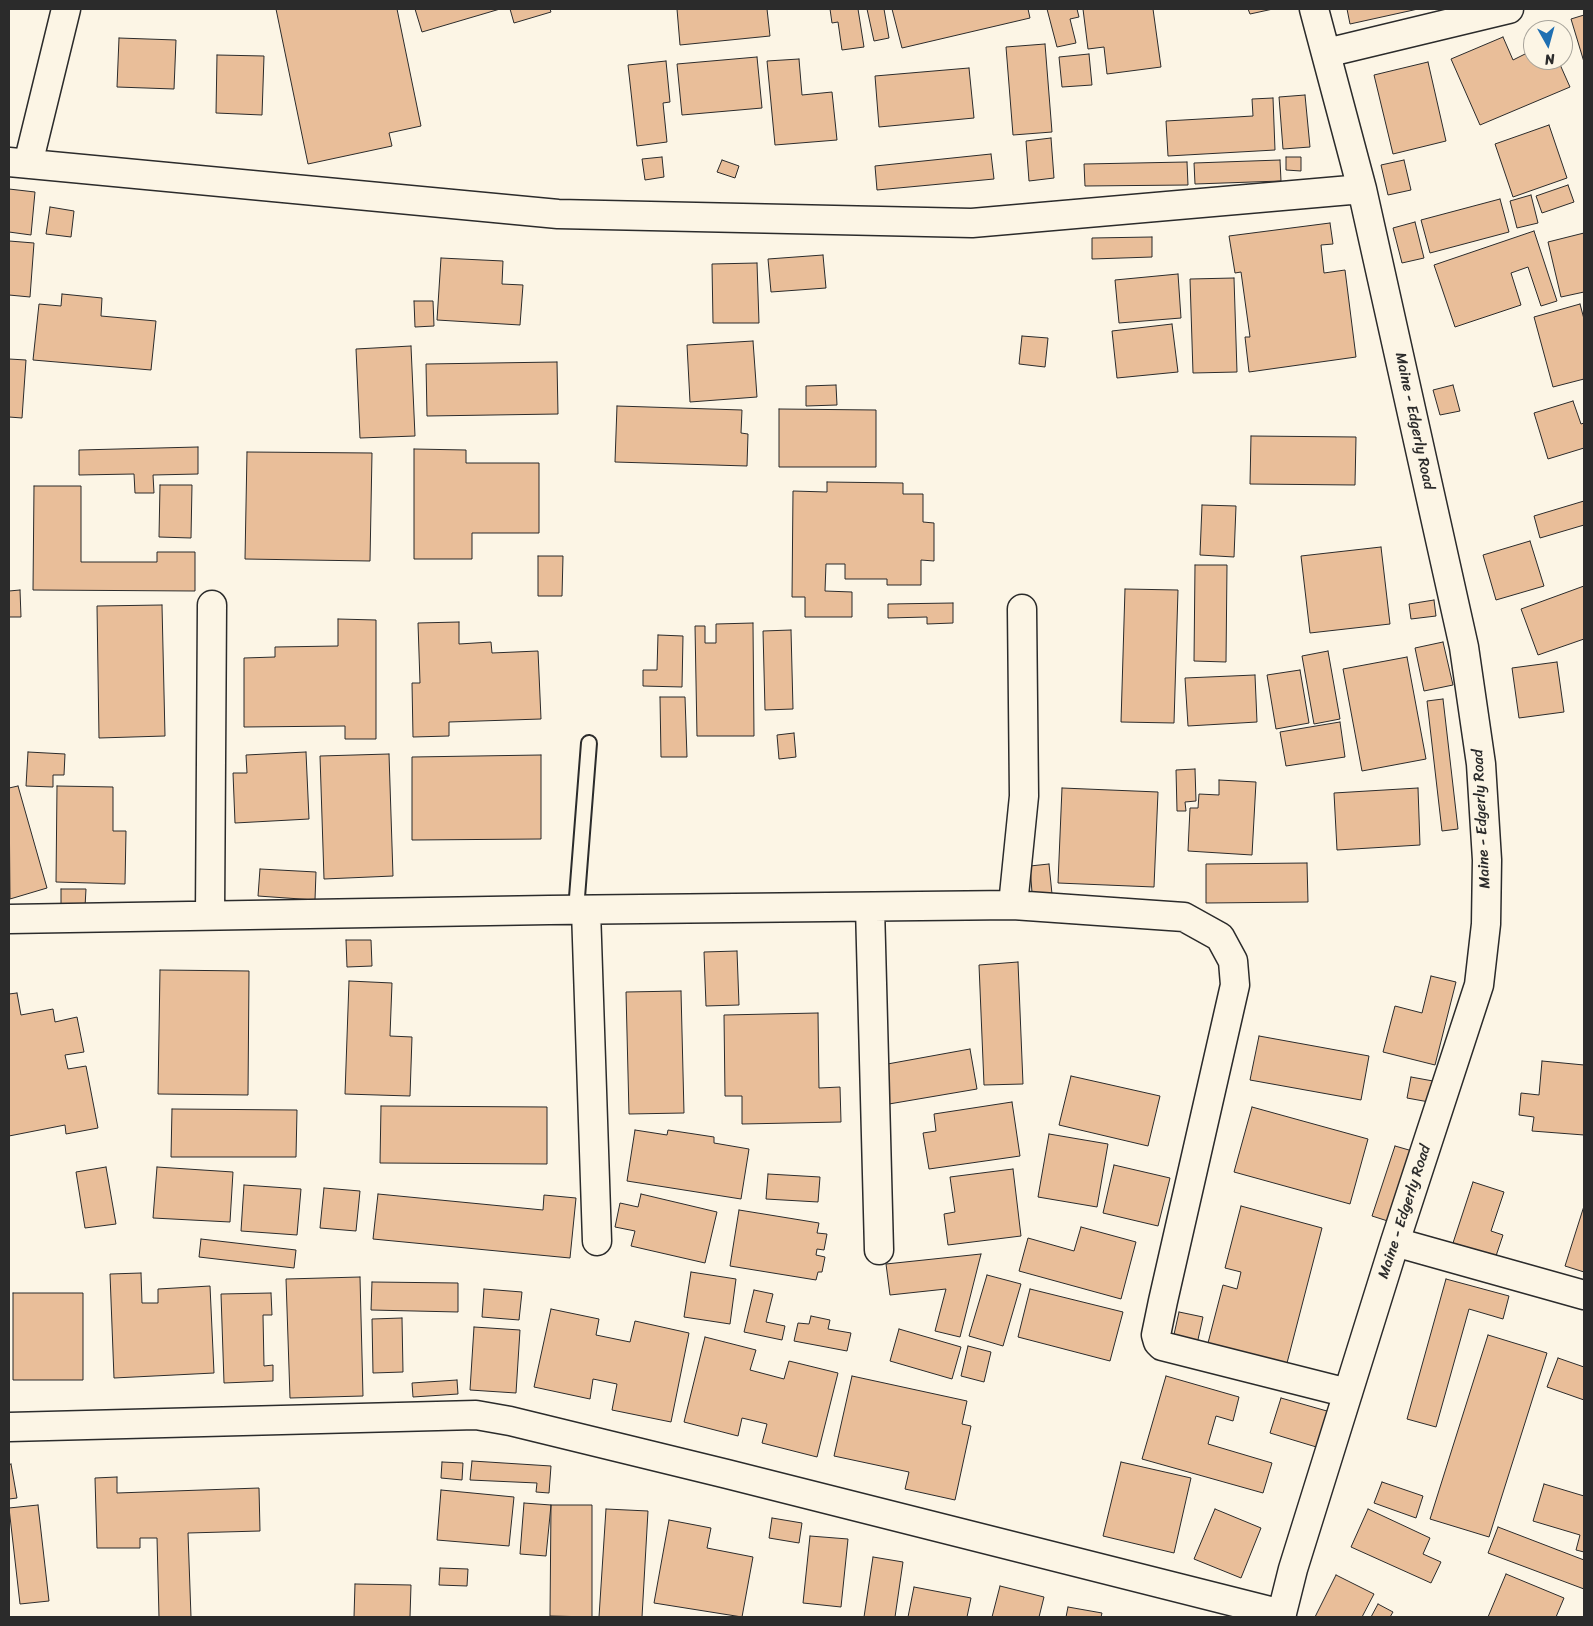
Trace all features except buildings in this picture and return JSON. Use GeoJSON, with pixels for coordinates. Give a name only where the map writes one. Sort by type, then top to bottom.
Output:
{"type":"FeatureCollection","features":[{"type":"Feature","properties":{"kind":"street"},"geometry":{"type":"LineString","coordinates":[[66,9],[18,163],[558,214],[962,223],[1362,189]]}},
{"type":"Feature","properties":{"kind":"street","name":"Maine - Edgerly Road"},"geometry":{"type":"LineString","coordinates":[[1281,1616],[1293,1570],[1395,1242],[1479,985],[1486,924],[1486,860],[1481,764],[1464,647],[1362,189],[1314,9]]}},
{"type":"Feature","properties":{"kind":"street"},"geometry":{"type":"LineString","coordinates":[[1326,53],[1509,9]]}},
{"type":"Feature","properties":{"kind":"street"},"geometry":{"type":"LineString","coordinates":[[210,915],[212,605]]}},
{"type":"Feature","properties":{"kind":"street"},"geometry":{"type":"LineString","coordinates":[[1013,905],[1024,796],[1022,609]]}},
{"type":"Feature","properties":{"kind":"street"},"geometry":{"type":"LineString","coordinates":[[9,919],[1013,905],[1184,917],[1220,936],[1233,961],[1235,985],[1163,1301],[1156,1335],[1158,1342],[1162,1346],[1348,1393]]}},
{"type":"Feature","properties":{"kind":"street"},"geometry":{"type":"LineString","coordinates":[[870,907],[878,1250]]}},
{"type":"Feature","properties":{"kind":"street"},"geometry":{"type":"LineString","coordinates":[[581,910],[597,1241]]}},
{"type":"Feature","properties":{"kind":"street"},"geometry":{"type":"LineString","coordinates":[[1395,1242],[1584,1295]]}},
{"type":"Feature","properties":{"kind":"street"},"geometry":{"type":"LineString","coordinates":[[9,1426],[476,1416],[510,1421],[727,1474],[1281,1616]]}},
{"type":"Feature","properties":{"kind":"lane"},"geometry":{"type":"LineString","coordinates":[[581,910],[589,743]]}}]}
